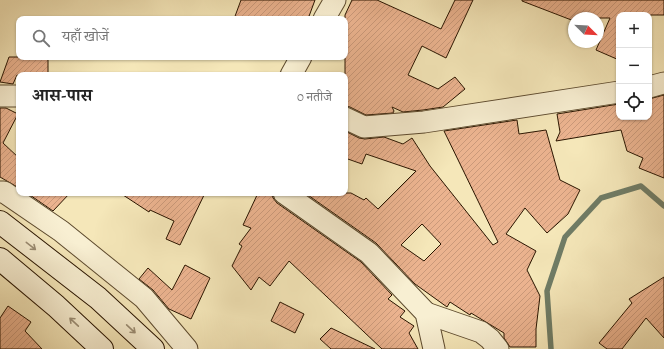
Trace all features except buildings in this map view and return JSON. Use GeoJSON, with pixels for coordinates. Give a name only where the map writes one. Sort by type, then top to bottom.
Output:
{"type":"FeatureCollection","features":[{"type":"Feature","properties":{"kind":"main road"},"geometry":{"type":"LineString","coordinates":[[0,222],[98,298],[153,349]]}},
{"type":"Feature","properties":{"kind":"main road"},"geometry":{"type":"LineString","coordinates":[[0,259],[56,306],[102,349]]}},
{"type":"Feature","properties":{"kind":"street"},"geometry":{"type":"LineString","coordinates":[[326,16],[335,0]]}},
{"type":"Feature","properties":{"kind":"street"},"geometry":{"type":"LineString","coordinates":[[293,72],[300,60]]}},
{"type":"Feature","properties":{"kind":"street"},"geometry":{"type":"LineString","coordinates":[[348,119],[364,127],[424,122],[616,92]]}},
{"type":"Feature","properties":{"kind":"street"},"geometry":{"type":"LineString","coordinates":[[0,96],[16,96]]}},
{"type":"Feature","properties":{"kind":"street"},"geometry":{"type":"LineString","coordinates":[[0,192],[4,192],[61,231],[144,298],[187,349]]}},
{"type":"Feature","properties":{"kind":"street"},"geometry":{"type":"LineString","coordinates":[[288,196],[369,253],[426,313],[473,328],[490,339],[498,349]]}},
{"type":"Feature","properties":{"kind":"street"},"geometry":{"type":"LineString","coordinates":[[426,313],[434,349]]}},
{"type":"Feature","properties":{"kind":"waterway"},"geometry":{"type":"LineString","coordinates":[[551,349],[547,291],[565,237],[601,198],[641,186],[664,206]]}}]}
